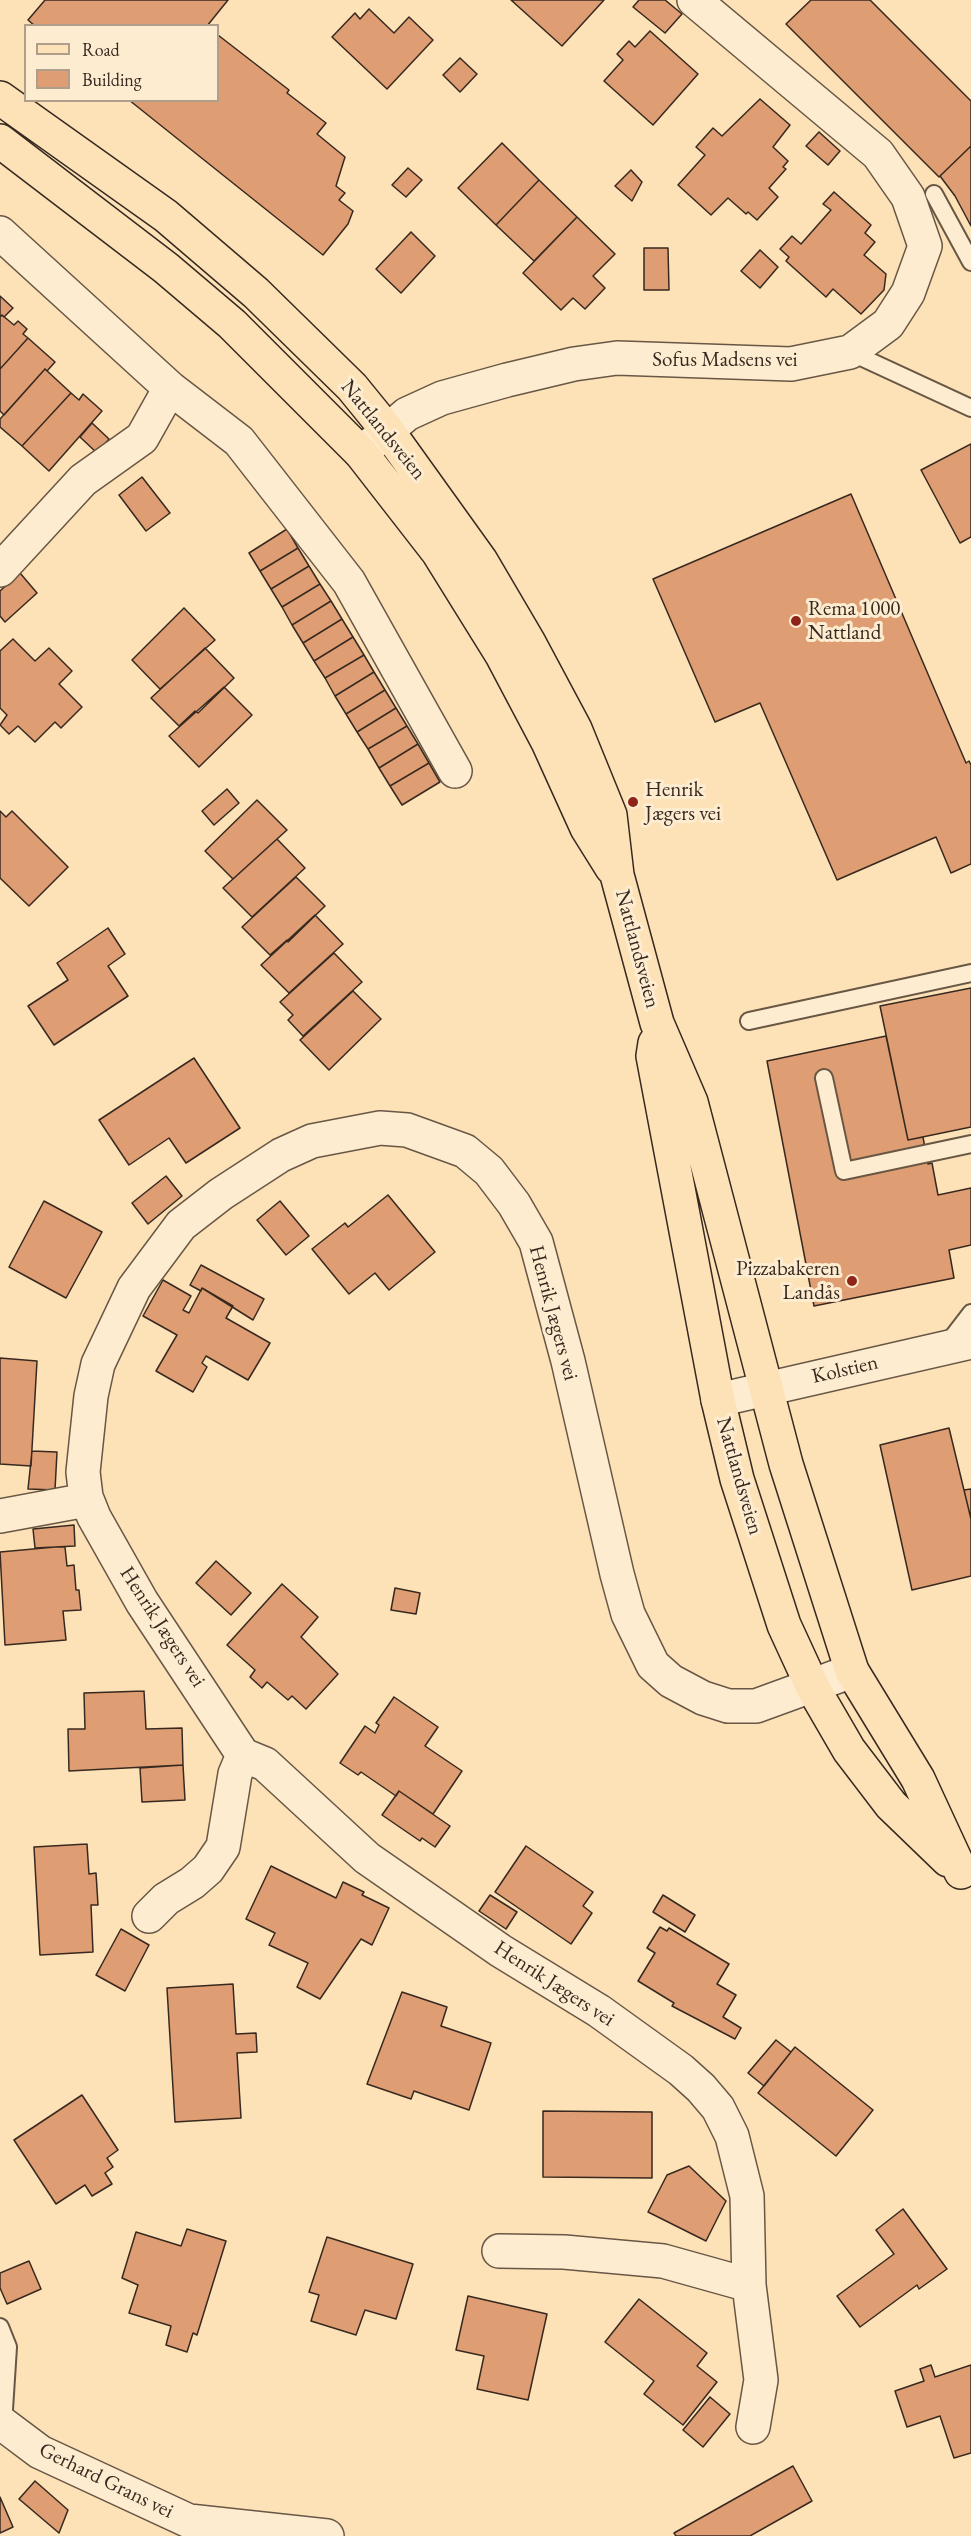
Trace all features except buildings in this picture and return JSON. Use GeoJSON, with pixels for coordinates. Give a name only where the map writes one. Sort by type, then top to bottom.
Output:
{"type":"FeatureCollection","features":[{"type":"Feature","properties":{"kind":"main road","name":"Nattlandsveien"},"geometry":{"type":"LineString","coordinates":[[0,98],[166,216],[216,257],[352,387],[387,430],[481,561],[528,641],[574,729],[610,815],[616,875],[657,1023],[691,1102],[768,1388],[786,1464],[852,1671],[918,1779],[966,1878]]}},
{"type":"Feature","properties":{"kind":"main road","name":"Nattlandsveien"},"geometry":{"type":"LineString","coordinates":[[0,141],[166,268],[232,324],[361,453],[438,552],[502,655],[548,742],[587,828],[616,875]]}},
{"type":"Feature","properties":{"kind":"main road","name":"Nattlandsveien"},"geometry":{"type":"LineString","coordinates":[[657,1023],[653,1056],[718,1400],[738,1479],[784,1625],[813,1688],[849,1750],[891,1805],[966,1878]]}},
{"type":"Feature","properties":{"kind":"street","name":"Sofus Madsens vei"},"geometry":{"type":"LineString","coordinates":[[361,453],[407,414],[442,398],[574,364],[617,358],[791,364],[850,352],[888,324],[908,293],[925,246],[908,197],[878,154],[694,0]]}},
{"type":"Feature","properties":{"kind":"street"},"geometry":{"type":"LineString","coordinates":[[0,234],[170,388],[239,441],[349,582],[455,771]]}},
{"type":"Feature","properties":{"kind":"street"},"geometry":{"type":"LineString","coordinates":[[0,570],[83,480],[142,438],[170,388]]}},
{"type":"Feature","properties":{"kind":"street","name":"Henrik Jægers vei"},"geometry":{"type":"LineString","coordinates":[[753,2427],[761,2380],[749,2285],[747,2196],[732,2136],[718,2108],[701,2088],[598,2011],[501,1951],[367,1858],[264,1764],[243,1755],[142,1602],[86,1497],[83,1472],[91,1396],[98,1364],[134,1288],[181,1225],[231,1187],[281,1155],[312,1141],[380,1128],[407,1130],[465,1151],[489,1171],[514,1204],[536,1242],[568,1361],[628,1614],[653,1665],[671,1681],[703,1698],[728,1706],[756,1706],[813,1688],[852,1671]]}},
{"type":"Feature","properties":{"kind":"street","name":"Kolstien"},"geometry":{"type":"LineString","coordinates":[[718,1400],[957,1345]]}},
{"type":"Feature","properties":{"kind":"street"},"geometry":{"type":"LineString","coordinates":[[0,1516],[81,1501],[86,1497]]}},
{"type":"Feature","properties":{"kind":"street"},"geometry":{"type":"LineString","coordinates":[[149,1916],[166,1899],[192,1883],[208,1869],[223,1847],[235,1774],[243,1755]]}},
{"type":"Feature","properties":{"kind":"street"},"geometry":{"type":"LineString","coordinates":[[499,2251],[564,2252],[663,2261],[749,2285]]}},
{"type":"Feature","properties":{"kind":"street","name":"Gerhard Grans vei"},"geometry":{"type":"LineString","coordinates":[[1,2424],[40,2452],[189,2521],[327,2536]]}},
{"type":"Feature","properties":{"kind":"lane"},"geometry":{"type":"LineString","coordinates":[[934,194],[971,262]]}},
{"type":"Feature","properties":{"kind":"lane"},"geometry":{"type":"LineString","coordinates":[[850,352],[971,408]]}},
{"type":"Feature","properties":{"kind":"lane"},"geometry":{"type":"LineString","coordinates":[[749,1021],[971,973]]}},
{"type":"Feature","properties":{"kind":"lane"},"geometry":{"type":"LineString","coordinates":[[824,1078],[844,1171],[971,1143]]}},
{"type":"Feature","properties":{"kind":"lane"},"geometry":{"type":"LineString","coordinates":[[957,1345],[971,1313]]}},
{"type":"Feature","properties":{"kind":"lane"},"geometry":{"type":"LineString","coordinates":[[0,2327],[8,2347],[1,2424]]}},
{"type":"Feature","properties":{"kind":"place","name":"Rema 1000 Nattland"},"geometry":{"type":"Point","coordinates":[796,621]}},
{"type":"Feature","properties":{"kind":"place","name":"Henrik Jægers vei"},"geometry":{"type":"Point","coordinates":[633,802]}},
{"type":"Feature","properties":{"kind":"place","name":"Pizzabakeren Landås"},"geometry":{"type":"Point","coordinates":[852,1281]}}]}
